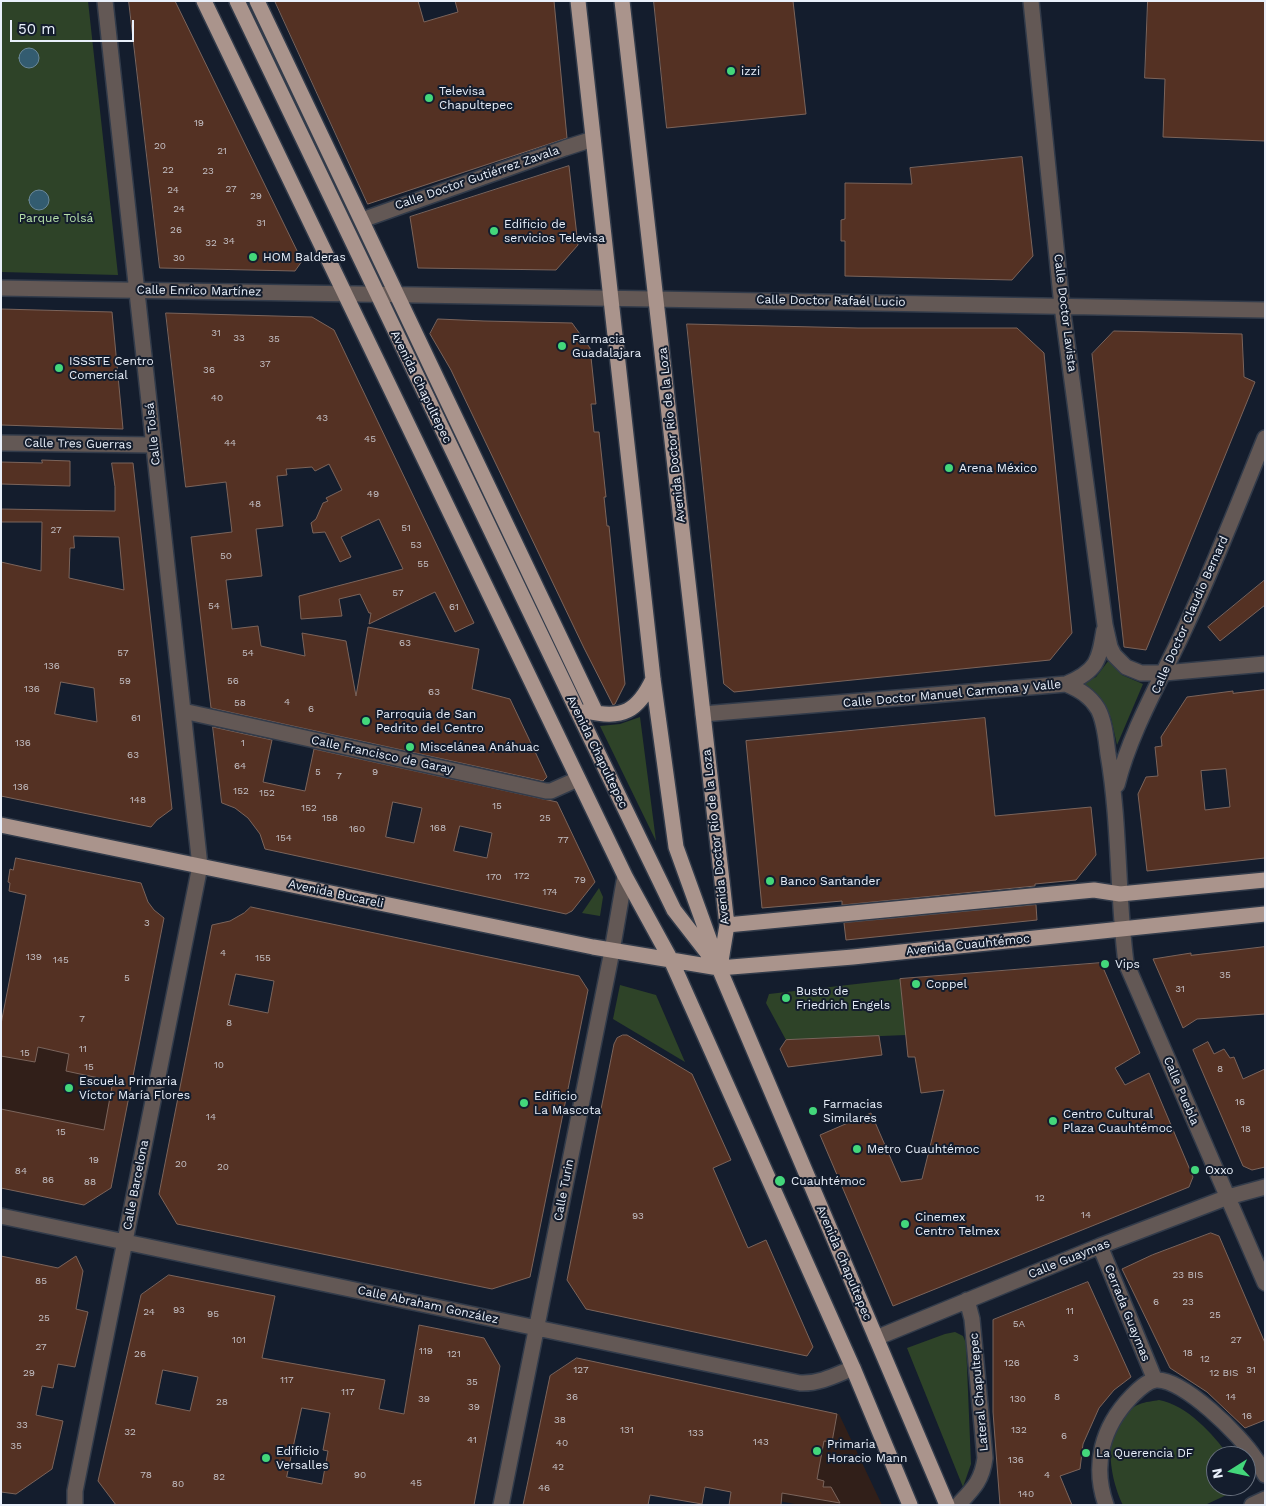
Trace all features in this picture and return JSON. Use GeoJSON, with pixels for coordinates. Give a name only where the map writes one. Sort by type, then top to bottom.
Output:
{"type":"FeatureCollection","features":[{"type":"Feature","properties":{"kind":"main road"},"geometry":{"type":"LineString","coordinates":[[204,1],[625,876],[671,960],[853,1368],[910,1505]]}},
{"type":"Feature","properties":{"kind":"main road","name":"Avenida Chapultepec"},"geometry":{"type":"LineString","coordinates":[[236,1],[674,910],[719,968],[946,1505]]}},
{"type":"Feature","properties":{"kind":"main road","name":"Avenida Chapultepec"},"geometry":{"type":"LineString","coordinates":[[257,1],[596,713]]}},
{"type":"Feature","properties":{"kind":"main road","name":"Avenida Doctor Río de la Loza"},"geometry":{"type":"LineString","coordinates":[[578,1],[653,679],[676,848],[719,968]]}},
{"type":"Feature","properties":{"kind":"main road","name":"Avenida Doctor Río de la Loza"},"geometry":{"type":"LineString","coordinates":[[622,1],[727,925],[719,968]]}},
{"type":"Feature","properties":{"kind":"main road"},"geometry":{"type":"LineString","coordinates":[[576,708],[614,715],[627,712],[647,692],[653,679]]}},
{"type":"Feature","properties":{"kind":"main road","name":"Avenida Bucareli"},"geometry":{"type":"LineString","coordinates":[[1,825],[612,951],[671,960]]}},
{"type":"Feature","properties":{"kind":"main road"},"geometry":{"type":"LineString","coordinates":[[727,925],[1094,890],[1120,894],[1265,880]]}},
{"type":"Feature","properties":{"kind":"main road","name":"Avenida Cuauhtémoc"},"geometry":{"type":"LineString","coordinates":[[671,960],[719,968],[1265,914]]}},
{"type":"Feature","properties":{"kind":"street","name":"Calle Tolsá"},"geometry":{"type":"LineString","coordinates":[[105,1],[200,866]]}},
{"type":"Feature","properties":{"kind":"street","name":"Calle Doctor Lavista"},"geometry":{"type":"LineString","coordinates":[[1031,1],[1062,306],[1105,625]]}},
{"type":"Feature","properties":{"kind":"street","name":"Calle Doctor Gutiérrez Zavala"},"geometry":{"type":"LineString","coordinates":[[362,220],[593,139]]}},
{"type":"Feature","properties":{"kind":"street","name":"Calle Enrico Martínez"},"geometry":{"type":"LineString","coordinates":[[1,288],[397,295]]}},
{"type":"Feature","properties":{"kind":"street","name":"Calle Doctor Rafaél Lucio"},"geometry":{"type":"LineString","coordinates":[[397,295],[1265,310]]}},
{"type":"Feature","properties":{"kind":"street","name":"Calle Doctor Claudio Bernard"},"geometry":{"type":"LineString","coordinates":[[1115,792],[1123,762],[1135,732],[1212,572],[1265,438]]}},
{"type":"Feature","properties":{"kind":"street","name":"Calle Tres Guerras"},"geometry":{"type":"LineString","coordinates":[[1,443],[154,445]]}},
{"type":"Feature","properties":{"kind":"street","name":"Calle Doctor Manuel Carmona y Valle"},"geometry":{"type":"LineString","coordinates":[[703,714],[1066,684],[1085,675],[1094,666],[1098,658],[1105,625]]}},
{"type":"Feature","properties":{"kind":"street"},"geometry":{"type":"LineString","coordinates":[[1105,625],[1110,647],[1114,655],[1126,667],[1141,673],[1164,673],[1265,664]]}},
{"type":"Feature","properties":{"kind":"street"},"geometry":{"type":"LineString","coordinates":[[1066,684],[1081,690],[1090,698],[1099,711],[1105,730],[1115,792],[1120,894]]}},
{"type":"Feature","properties":{"kind":"street","name":"Calle Francisco de Garay"},"geometry":{"type":"LineString","coordinates":[[183,711],[546,791],[551,791],[578,779]]}},
{"type":"Feature","properties":{"kind":"street","name":"Calle Barcelona"},"geometry":{"type":"LineString","coordinates":[[75,1505],[75,1491],[200,866]]}},
{"type":"Feature","properties":{"kind":"street","name":"Calle Turin"},"geometry":{"type":"LineString","coordinates":[[501,1505],[612,951],[625,876]]}},
{"type":"Feature","properties":{"kind":"street","name":"Calle Puebla"},"geometry":{"type":"LineString","coordinates":[[1120,894],[1126,963],[1265,1283]]}},
{"type":"Feature","properties":{"kind":"street","name":"Calle Guaymas"},"geometry":{"type":"LineString","coordinates":[[876,1338],[1100,1246],[1228,1197],[1265,1188]]}},
{"type":"Feature","properties":{"kind":"street","name":"Calle Abraham González"},"geometry":{"type":"LineString","coordinates":[[1,1216],[800,1383],[826,1379],[853,1368]]}},
{"type":"Feature","properties":{"kind":"street","name":"Cerrada Guaymas"},"geometry":{"type":"LineString","coordinates":[[1100,1246],[1155,1380]]}},
{"type":"Feature","properties":{"kind":"street","name":"Lateral Chapultepec"},"geometry":{"type":"LineString","coordinates":[[958,1505],[979,1481],[984,1471],[985,1458],[972,1319],[967,1300]]}},
{"type":"Feature","properties":{"kind":"street"},"geometry":{"type":"LineString","coordinates":[[1106,1505],[1101,1490],[1099,1457],[1108,1426],[1137,1391],[1155,1380],[1170,1382],[1206,1406],[1240,1440],[1255,1458],[1265,1475]]}},
{"type":"Feature","properties":{"kind":"street"},"geometry":{"type":"LineString","coordinates":[[1252,1505],[1265,1499]]}},
{"type":"Feature","properties":{"kind":"shaded area","name":"Escuela Primaria Víctor María Flores"},"geometry":{"type":"Polygon","coordinates":[[[1,1040],[135,1067],[118,1154],[1,1130],[1,1040]]]}},
{"type":"Feature","properties":{"kind":"shaded area","name":"Primaria Horacio Mann"},"geometry":{"type":"Polygon","coordinates":[[[786,1403],[839,1414],[882,1505],[800,1505],[768,1499],[786,1403]]]}},
{"type":"Feature","properties":{"kind":"green space","name":"Parque Tolsá"},"geometry":{"type":"Polygon","coordinates":[[[1,1],[88,1],[118,275],[1,272],[1,1]]]}},
{"type":"Feature","properties":{"kind":"green space"},"geometry":{"type":"Polygon","coordinates":[[[1109,660],[1122,675],[1143,684],[1117,745],[1111,718],[1100,698],[1081,684],[1096,677],[1109,660]]]}},
{"type":"Feature","properties":{"kind":"green space"},"geometry":{"type":"Polygon","coordinates":[[[640,717],[656,841],[600,726],[620,724],[640,717]]]}},
{"type":"Feature","properties":{"kind":"green space"},"geometry":{"type":"Polygon","coordinates":[[[599,888],[603,897],[600,916],[582,913],[599,888]]]}},
{"type":"Feature","properties":{"kind":"green space"},"geometry":{"type":"Polygon","coordinates":[[[900,979],[906,1035],[786,1040],[766,1003],[769,994],[900,979]]]}},
{"type":"Feature","properties":{"kind":"green space"},"geometry":{"type":"Polygon","coordinates":[[[620,985],[656,995],[685,1062],[613,1019],[620,985]]]}},
{"type":"Feature","properties":{"kind":"green space"},"geometry":{"type":"Polygon","coordinates":[[[955,1332],[963,1336],[966,1343],[971,1464],[963,1487],[907,1348],[955,1332]]]}},
{"type":"Feature","properties":{"kind":"green space"},"geometry":{"type":"Polygon","coordinates":[[[1159,1400],[1180,1408],[1215,1439],[1221,1446],[1206,1446],[1206,1496],[1224,1496],[1205,1505],[1123,1505],[1111,1464],[1113,1435],[1118,1422],[1127,1412],[1147,1402],[1159,1400]]]}},
{"type":"Feature","properties":{"kind":"water"},"geometry":{"type":"Polygon","coordinates":[[[29,48],[36,51],[39,58],[36,65],[29,68],[22,65],[19,58],[22,51],[29,48]]]}},
{"type":"Feature","properties":{"kind":"water"},"geometry":{"type":"Polygon","coordinates":[[[39,190],[46,193],[49,200],[46,207],[39,210],[32,207],[29,200],[32,193],[39,190]]]}},
{"type":"Feature","properties":{"kind":"building"},"geometry":{"type":"Polygon","coordinates":[[[129,1],[175,1],[302,261],[295,271],[160,268],[129,1]]]}},
{"type":"Feature","properties":{"kind":"building","name":"Televisa Chapultepec"},"geometry":{"type":"Polygon","coordinates":[[[275,1],[418,1],[424,22],[458,12],[455,1],[554,1],[567,138],[368,204],[275,1]]]}},
{"type":"Feature","properties":{"kind":"building","name":"izzi"},"geometry":{"type":"Polygon","coordinates":[[[654,1],[793,1],[806,114],[667,128],[654,1]]]}},
{"type":"Feature","properties":{"kind":"building"},"geometry":{"type":"Polygon","coordinates":[[[1148,1],[1265,1],[1265,141],[1163,137],[1165,79],[1145,78],[1148,1]]]}},
{"type":"Feature","properties":{"kind":"building"},"geometry":{"type":"Polygon","coordinates":[[[1022,157],[1033,256],[1012,280],[845,276],[845,241],[841,241],[841,220],[845,219],[845,183],[912,184],[910,168],[1022,157]]]}},
{"type":"Feature","properties":{"kind":"building","name":"Edificio de servicios Televisa"},"geometry":{"type":"Polygon","coordinates":[[[569,166],[578,245],[556,270],[418,268],[410,217],[569,166]]]}},
{"type":"Feature","properties":{"kind":"building","name":"ISSSTE Centro Comercial"},"geometry":{"type":"Polygon","coordinates":[[[1,309],[112,312],[123,429],[1,425],[1,309]]]}},
{"type":"Feature","properties":{"kind":"building"},"geometry":{"type":"Polygon","coordinates":[[[166,313],[312,317],[334,330],[474,623],[455,632],[435,592],[369,624],[371,613],[369,613],[360,594],[339,599],[342,616],[301,619],[299,596],[403,569],[379,519],[341,537],[351,557],[340,562],[325,532],[313,533],[311,523],[316,519],[323,503],[328,501],[326,498],[342,490],[329,464],[315,471],[312,467],[286,469],[287,475],[277,476],[283,526],[256,529],[262,576],[226,580],[232,629],[258,626],[261,646],[305,656],[302,633],[346,641],[356,696],[368,627],[479,649],[472,689],[510,699],[547,777],[543,781],[211,708],[191,537],[232,532],[226,482],[186,487],[166,313]]]}},
{"type":"Feature","properties":{"kind":"building"},"geometry":{"type":"Polygon","coordinates":[[[438,319],[572,323],[590,348],[596,404],[591,404],[594,432],[599,432],[606,497],[604,497],[607,526],[609,526],[625,684],[613,705],[451,370],[430,334],[438,319]]]}},
{"type":"Feature","properties":{"kind":"building"},"geometry":{"type":"Polygon","coordinates":[[[687,324],[858,328],[1017,328],[1044,353],[1072,633],[1050,660],[734,692],[724,684],[687,324]]]}},
{"type":"Feature","properties":{"kind":"building"},"geometry":{"type":"Polygon","coordinates":[[[1114,331],[1242,334],[1244,377],[1255,382],[1146,650],[1124,647],[1092,354],[1114,331]]]}},
{"type":"Feature","properties":{"kind":"building"},"geometry":{"type":"Polygon","coordinates":[[[42,460],[70,461],[70,486],[1,484],[1,462],[42,463],[42,460]]]}},
{"type":"Feature","properties":{"kind":"building"},"geometry":{"type":"Polygon","coordinates":[[[112,463],[133,463],[172,809],[151,827],[1,796],[1,562],[41,571],[42,522],[1,522],[1,509],[115,511],[112,463]],[[74,536],[74,548],[70,548],[69,578],[124,590],[119,537],[74,536]],[[61,682],[55,714],[97,722],[94,688],[61,682]]]}},
{"type":"Feature","properties":{"kind":"building"},"geometry":{"type":"Polygon","coordinates":[[[1265,580],[1265,605],[1220,641],[1208,627],[1265,580]]]}},
{"type":"Feature","properties":{"kind":"building"},"geometry":{"type":"Polygon","coordinates":[[[1265,690],[1265,858],[1147,871],[1138,794],[1146,777],[1158,776],[1155,747],[1162,746],[1161,737],[1187,697],[1233,691],[1233,693],[1265,690]],[[1226,769],[1201,771],[1205,810],[1230,807],[1226,769]]]}},
{"type":"Feature","properties":{"kind":"building"},"geometry":{"type":"Polygon","coordinates":[[[985,718],[995,816],[1091,807],[1096,855],[1076,880],[1035,884],[1035,886],[842,905],[842,901],[762,908],[746,741],[985,718]]]}},
{"type":"Feature","properties":{"kind":"building"},"geometry":{"type":"Polygon","coordinates":[[[213,727],[272,740],[263,782],[281,786],[305,791],[314,749],[557,802],[595,882],[572,911],[566,914],[265,849],[260,834],[248,818],[235,808],[222,803],[213,727]],[[393,802],[386,837],[414,843],[422,808],[393,802]],[[460,826],[454,851],[487,858],[492,833],[460,826]]]}},
{"type":"Feature","properties":{"kind":"building"},"geometry":{"type":"Polygon","coordinates":[[[16,858],[141,883],[148,902],[164,918],[111,1188],[84,1205],[1,1188],[1,1109],[104,1130],[113,1081],[66,1071],[69,1054],[38,1047],[35,1062],[1,1056],[1,1024],[26,895],[9,891],[10,869],[13,870],[16,858]]]}},
{"type":"Feature","properties":{"kind":"building"},"geometry":{"type":"Polygon","coordinates":[[[1036,905],[1037,920],[846,940],[844,923],[1036,905]]]}},
{"type":"Feature","properties":{"kind":"building","name":"Edificio La Mascota"},"geometry":{"type":"Polygon","coordinates":[[[251,907],[579,976],[588,990],[530,1277],[492,1289],[177,1224],[159,1194],[212,925],[230,921],[251,907]],[[236,974],[229,1005],[268,1013],[274,981],[236,974]]]}},
{"type":"Feature","properties":{"kind":"building"},"geometry":{"type":"Polygon","coordinates":[[[1265,947],[1265,1014],[1197,1019],[1183,1028],[1153,959],[1191,953],[1191,955],[1265,947]]]}},
{"type":"Feature","properties":{"kind":"building","name":"Centro Cultural Plaza Cuauhtémoc"},"geometry":{"type":"Polygon","coordinates":[[[1101,963],[1140,1053],[1115,1068],[1125,1085],[1149,1073],[1193,1177],[1189,1187],[893,1306],[820,1135],[871,1113],[901,1182],[922,1179],[944,1090],[921,1093],[915,1057],[908,1057],[900,979],[1101,963]]]}},
{"type":"Feature","properties":{"kind":"building"},"geometry":{"type":"Polygon","coordinates":[[[627,1035],[692,1074],[731,1160],[713,1168],[748,1248],[766,1240],[813,1347],[807,1356],[586,1309],[567,1280],[614,1044],[617,1038],[627,1035]]]}},
{"type":"Feature","properties":{"kind":"building"},"geometry":{"type":"Polygon","coordinates":[[[879,1036],[882,1055],[788,1067],[780,1049],[786,1040],[879,1036]]]}},
{"type":"Feature","properties":{"kind":"building"},"geometry":{"type":"Polygon","coordinates":[[[1208,1042],[1214,1054],[1224,1049],[1230,1058],[1234,1057],[1243,1079],[1265,1069],[1265,1167],[1252,1170],[1243,1166],[1193,1050],[1208,1042]]]}},
{"type":"Feature","properties":{"kind":"building"},"geometry":{"type":"Polygon","coordinates":[[[1211,1233],[1219,1236],[1265,1343],[1265,1420],[1245,1428],[1207,1392],[1170,1368],[1122,1269],[1152,1255],[1211,1233]]]}},
{"type":"Feature","properties":{"kind":"building"},"geometry":{"type":"Polygon","coordinates":[[[1,1256],[58,1268],[76,1256],[83,1271],[76,1309],[88,1312],[75,1367],[58,1364],[53,1388],[42,1386],[36,1415],[63,1421],[52,1469],[16,1494],[1,1492],[1,1256]]]}},
{"type":"Feature","properties":{"kind":"building"},"geometry":{"type":"Polygon","coordinates":[[[169,1275],[275,1296],[262,1358],[385,1380],[379,1409],[404,1414],[419,1325],[484,1338],[500,1366],[474,1505],[116,1505],[98,1481],[141,1295],[169,1275]],[[163,1370],[156,1404],[190,1411],[198,1377],[163,1370]],[[302,1408],[287,1477],[322,1484],[328,1451],[323,1450],[330,1413],[302,1408]]]}},
{"type":"Feature","properties":{"kind":"building"},"geometry":{"type":"Polygon","coordinates":[[[1088,1282],[1131,1377],[1114,1390],[1099,1408],[1083,1444],[1080,1469],[1060,1476],[1072,1505],[1000,1505],[993,1412],[993,1320],[1088,1282]]]}},
{"type":"Feature","properties":{"kind":"building"},"geometry":{"type":"Polygon","coordinates":[[[577,1358],[837,1414],[832,1442],[824,1441],[817,1479],[824,1481],[823,1487],[831,1487],[840,1503],[782,1493],[781,1505],[729,1505],[731,1492],[705,1487],[702,1504],[650,1495],[648,1505],[523,1505],[550,1376],[577,1358]]]}},
{"type":"Feature","properties":{"kind":"place","name":"izzi"},"geometry":{"type":"Point","coordinates":[731,71]}},
{"type":"Feature","properties":{"kind":"place","name":"Televisa Chapultepec"},"geometry":{"type":"Point","coordinates":[429,98]}},
{"type":"Feature","properties":{"kind":"place","name":"Edificio de servicios Televisa"},"geometry":{"type":"Point","coordinates":[494,231]}},
{"type":"Feature","properties":{"kind":"place","name":"HOM Balderas"},"geometry":{"type":"Point","coordinates":[253,257]}},
{"type":"Feature","properties":{"kind":"place","name":"Farmacia Guadalajara"},"geometry":{"type":"Point","coordinates":[562,346]}},
{"type":"Feature","properties":{"kind":"place","name":"ISSSTE Centro Comercial"},"geometry":{"type":"Point","coordinates":[59,368]}},
{"type":"Feature","properties":{"kind":"place","name":"Arena México"},"geometry":{"type":"Point","coordinates":[949,468]}},
{"type":"Feature","properties":{"kind":"place","name":"Parroquia de San Pedrito del Centro"},"geometry":{"type":"Point","coordinates":[366,721]}},
{"type":"Feature","properties":{"kind":"place","name":"Miscelánea Anáhuac"},"geometry":{"type":"Point","coordinates":[410,747]}},
{"type":"Feature","properties":{"kind":"place","name":"Banco Santander"},"geometry":{"type":"Point","coordinates":[770,881]}},
{"type":"Feature","properties":{"kind":"place","name":"Vips"},"geometry":{"type":"Point","coordinates":[1105,964]}},
{"type":"Feature","properties":{"kind":"place","name":"Coppel"},"geometry":{"type":"Point","coordinates":[916,984]}},
{"type":"Feature","properties":{"kind":"place","name":"Busto de Friedrich Engels"},"geometry":{"type":"Point","coordinates":[786,998]}},
{"type":"Feature","properties":{"kind":"place","name":"Escuela Primaria Víctor María Flores"},"geometry":{"type":"Point","coordinates":[69,1088]}},
{"type":"Feature","properties":{"kind":"place","name":"Edificio La Mascota"},"geometry":{"type":"Point","coordinates":[524,1103]}},
{"type":"Feature","properties":{"kind":"place","name":"Farmacias Similares"},"geometry":{"type":"Point","coordinates":[813,1111]}},
{"type":"Feature","properties":{"kind":"place","name":"Centro Cultural Plaza Cuauhtémoc"},"geometry":{"type":"Point","coordinates":[1053,1121]}},
{"type":"Feature","properties":{"kind":"place","name":"Metro Cuauhtémoc"},"geometry":{"type":"Point","coordinates":[857,1149]}},
{"type":"Feature","properties":{"kind":"place","name":"Oxxo"},"geometry":{"type":"Point","coordinates":[1195,1170]}},
{"type":"Feature","properties":{"kind":"place","name":"Cuauhtémoc"},"geometry":{"type":"Point","coordinates":[780,1181]}},
{"type":"Feature","properties":{"kind":"place","name":"Cinemex Centro Telmex"},"geometry":{"type":"Point","coordinates":[905,1224]}},
{"type":"Feature","properties":{"kind":"place","name":"Primaria Horacio Mann"},"geometry":{"type":"Point","coordinates":[817,1451]}},
{"type":"Feature","properties":{"kind":"place","name":"La Querencia DF"},"geometry":{"type":"Point","coordinates":[1086,1453]}},
{"type":"Feature","properties":{"kind":"place","name":"Edificio Versalles"},"geometry":{"type":"Point","coordinates":[266,1458]}}]}
